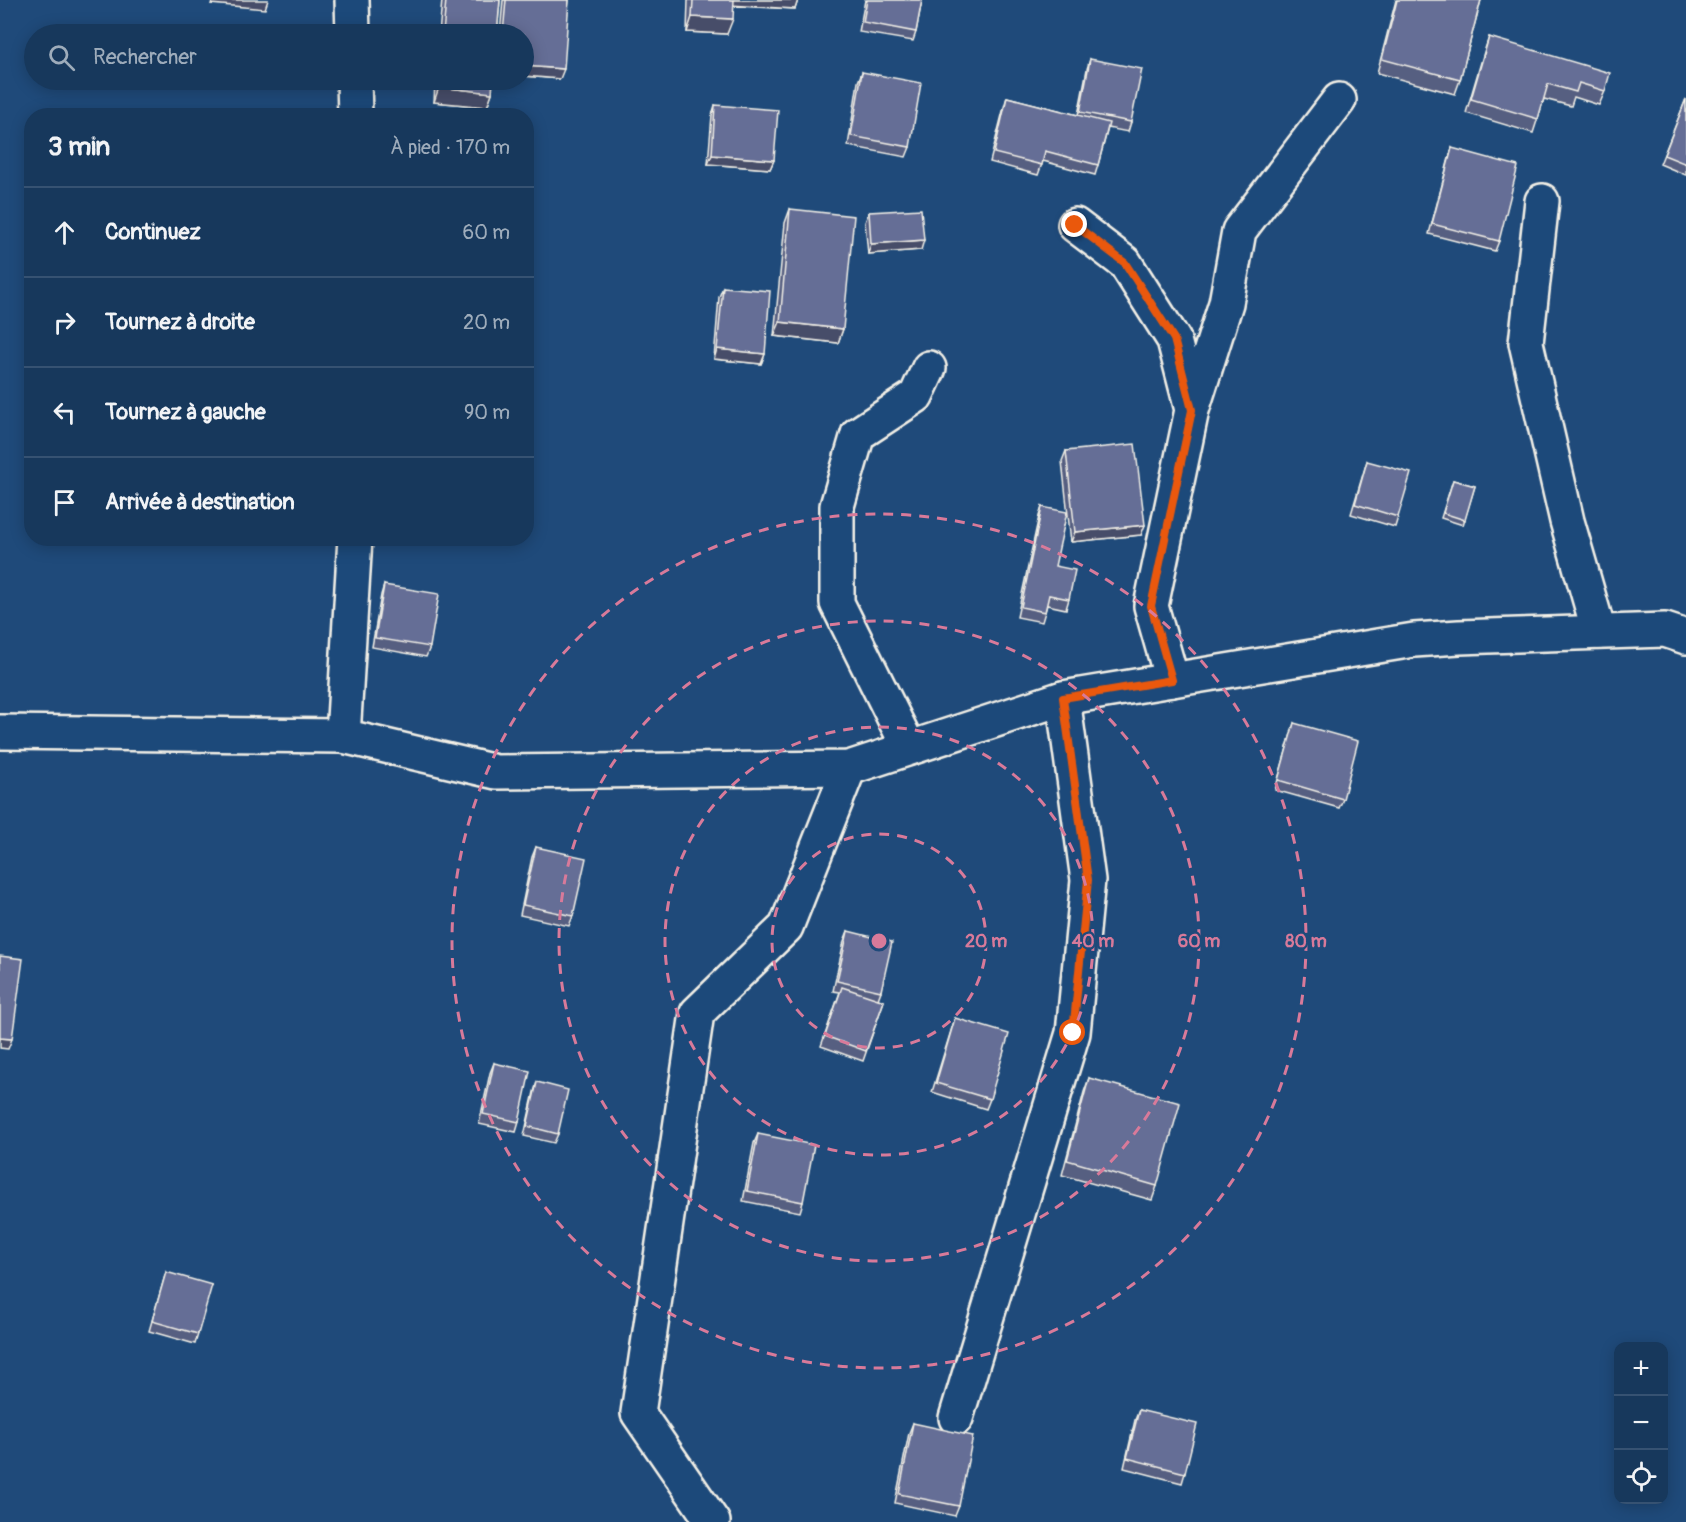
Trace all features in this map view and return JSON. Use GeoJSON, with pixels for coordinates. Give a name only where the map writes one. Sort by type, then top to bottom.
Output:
{"type":"FeatureCollection","features":[{"type":"Feature","properties":{"kind":"street"},"geometry":{"type":"LineString","coordinates":[[352,0],[352,24]]}},
{"type":"Feature","properties":{"kind":"street"},"geometry":{"type":"LineString","coordinates":[[354,90],[355,108]]}},
{"type":"Feature","properties":{"kind":"street"},"geometry":{"type":"LineString","coordinates":[[1172,680],[1151,606],[1192,410],[1226,303],[1239,231],[1339,100]]}},
{"type":"Feature","properties":{"kind":"street"},"geometry":{"type":"LineString","coordinates":[[1542,201],[1526,343],[1567,521],[1599,632]]}},
{"type":"Feature","properties":{"kind":"street"},"geometry":{"type":"LineString","coordinates":[[1075,225],[1125,263],[1174,339],[1192,410]]}},
{"type":"Feature","properties":{"kind":"street"},"geometry":{"type":"LineString","coordinates":[[909,748],[837,603],[837,506],[858,434],[916,396],[929,368]]}},
{"type":"Feature","properties":{"kind":"street"},"geometry":{"type":"LineString","coordinates":[[343,736],[355,546]]}},
{"type":"Feature","properties":{"kind":"street"},"geometry":{"type":"LineString","coordinates":[[0,732],[343,736],[496,772],[849,768],[1063,698],[1414,640],[1665,630],[1686,637]]}},
{"type":"Feature","properties":{"kind":"street"},"geometry":{"type":"LineString","coordinates":[[956,1418],[1073,1033],[1088,880],[1063,698]]}},
{"type":"Feature","properties":{"kind":"street"},"geometry":{"type":"LineString","coordinates":[[713,1522],[638,1413],[697,1013],[786,927],[849,768]]}},
{"type":"Feature","properties":{"kind":"building"},"geometry":{"type":"Polygon","coordinates":[[[446,0],[500,0],[498,24],[444,24],[446,0]]]}},
{"type":"Feature","properties":{"kind":"building"},"geometry":{"type":"Polygon","coordinates":[[[506,0],[569,0],[564,69],[534,67],[534,24],[504,24],[506,0]]]}},
{"type":"Feature","properties":{"kind":"building"},"geometry":{"type":"Polygon","coordinates":[[[693,0],[734,0],[733,19],[692,17],[693,0]]]}},
{"type":"Feature","properties":{"kind":"building"},"geometry":{"type":"Polygon","coordinates":[[[867,0],[922,0],[916,32],[863,22],[867,0]]]}},
{"type":"Feature","properties":{"kind":"building"},"geometry":{"type":"Polygon","coordinates":[[[1397,0],[1481,0],[1460,80],[1382,59],[1397,0]]]}},
{"type":"Feature","properties":{"kind":"building"},"geometry":{"type":"Polygon","coordinates":[[[1489,37],[1610,73],[1605,91],[1579,83],[1576,92],[1548,84],[1538,119],[1471,99],[1489,37]]]}},
{"type":"Feature","properties":{"kind":"building"},"geometry":{"type":"Polygon","coordinates":[[[1090,59],[1142,69],[1131,122],[1080,112],[1090,59]]]}},
{"type":"Feature","properties":{"kind":"building"},"geometry":{"type":"Polygon","coordinates":[[[862,72],[921,83],[910,147],[851,136],[862,72]]]}},
{"type":"Feature","properties":{"kind":"building"},"geometry":{"type":"Polygon","coordinates":[[[466,90],[492,90],[492,93],[466,90]]]}},
{"type":"Feature","properties":{"kind":"building"},"geometry":{"type":"Polygon","coordinates":[[[1007,97],[1109,123],[1098,165],[1045,151],[1042,165],[994,153],[1007,97]]]}},
{"type":"Feature","properties":{"kind":"building"},"geometry":{"type":"Polygon","coordinates":[[[1686,99],[1686,164],[1664,155],[1686,99]]]}},
{"type":"Feature","properties":{"kind":"building"},"geometry":{"type":"Polygon","coordinates":[[[715,105],[778,110],[774,160],[712,155],[715,105]]]}},
{"type":"Feature","properties":{"kind":"building"},"geometry":{"type":"Polygon","coordinates":[[[1452,148],[1518,166],[1499,241],[1432,224],[1452,148]]]}},
{"type":"Feature","properties":{"kind":"building"},"geometry":{"type":"Polygon","coordinates":[[[790,209],[854,216],[843,329],[780,322],[790,209]]]}},
{"type":"Feature","properties":{"kind":"building"},"geometry":{"type":"Polygon","coordinates":[[[921,209],[924,240],[871,244],[869,212],[921,209]]]}},
{"type":"Feature","properties":{"kind":"building"},"geometry":{"type":"Polygon","coordinates":[[[723,287],[770,291],[765,354],[717,349],[723,287]]]}},
{"type":"Feature","properties":{"kind":"building"},"geometry":{"type":"Polygon","coordinates":[[[1135,444],[1145,525],[1075,532],[1066,451],[1135,444]]]}},
{"type":"Feature","properties":{"kind":"building"},"geometry":{"type":"Polygon","coordinates":[[[1367,461],[1411,473],[1398,517],[1355,504],[1367,461]]]}},
{"type":"Feature","properties":{"kind":"building"},"geometry":{"type":"Polygon","coordinates":[[[1453,480],[1475,486],[1465,520],[1443,513],[1453,480]]]}},
{"type":"Feature","properties":{"kind":"building"},"geometry":{"type":"Polygon","coordinates":[[[1042,507],[1067,512],[1055,566],[1075,570],[1069,599],[1049,595],[1045,612],[1021,607],[1042,507]]]}},
{"type":"Feature","properties":{"kind":"building"},"geometry":{"type":"Polygon","coordinates":[[[384,585],[439,594],[430,647],[375,638],[384,585]]]}},
{"type":"Feature","properties":{"kind":"building"},"geometry":{"type":"Polygon","coordinates":[[[1294,723],[1358,741],[1343,799],[1278,780],[1294,723]]]}},
{"type":"Feature","properties":{"kind":"building"},"geometry":{"type":"Polygon","coordinates":[[[536,847],[586,858],[573,916],[523,905],[536,847]]]}},
{"type":"Feature","properties":{"kind":"building"},"geometry":{"type":"Polygon","coordinates":[[[848,931],[892,942],[881,991],[837,981],[848,931]]]}},
{"type":"Feature","properties":{"kind":"building"},"geometry":{"type":"Polygon","coordinates":[[[0,956],[23,959],[12,1039],[0,1038],[0,956]]]}},
{"type":"Feature","properties":{"kind":"building"},"geometry":{"type":"Polygon","coordinates":[[[842,987],[884,1001],[866,1051],[825,1036],[842,987]]]}},
{"type":"Feature","properties":{"kind":"building"},"geometry":{"type":"Polygon","coordinates":[[[955,1018],[1009,1034],[990,1099],[936,1083],[955,1018]]]}},
{"type":"Feature","properties":{"kind":"building"},"geometry":{"type":"Polygon","coordinates":[[[494,1063],[530,1071],[519,1122],[483,1114],[494,1063]]]}},
{"type":"Feature","properties":{"kind":"building"},"geometry":{"type":"Polygon","coordinates":[[[1089,1078],[1180,1103],[1157,1186],[1067,1160],[1089,1078]]]}},
{"type":"Feature","properties":{"kind":"building"},"geometry":{"type":"Polygon","coordinates":[[[537,1082],[568,1090],[558,1134],[527,1126],[537,1082]]]}},
{"type":"Feature","properties":{"kind":"building"},"geometry":{"type":"Polygon","coordinates":[[[758,1134],[814,1145],[803,1202],[747,1191],[758,1134]]]}},
{"type":"Feature","properties":{"kind":"building"},"geometry":{"type":"Polygon","coordinates":[[[166,1272],[212,1285],[198,1334],[152,1321],[166,1272]]]}},
{"type":"Feature","properties":{"kind":"building"},"geometry":{"type":"Polygon","coordinates":[[[1139,1410],[1197,1424],[1185,1473],[1127,1458],[1139,1410]]]}},
{"type":"Feature","properties":{"kind":"building"},"geometry":{"type":"Polygon","coordinates":[[[913,1423],[973,1436],[959,1506],[899,1494],[913,1423]]]}},
{"type":"Feature","properties":{"kind":"route"},"geometry":{"type":"LineString","coordinates":[[1073,1033],[1088,880],[1063,698],[1172,680],[1151,606],[1192,410],[1174,339],[1125,263],[1075,225]]}}]}
